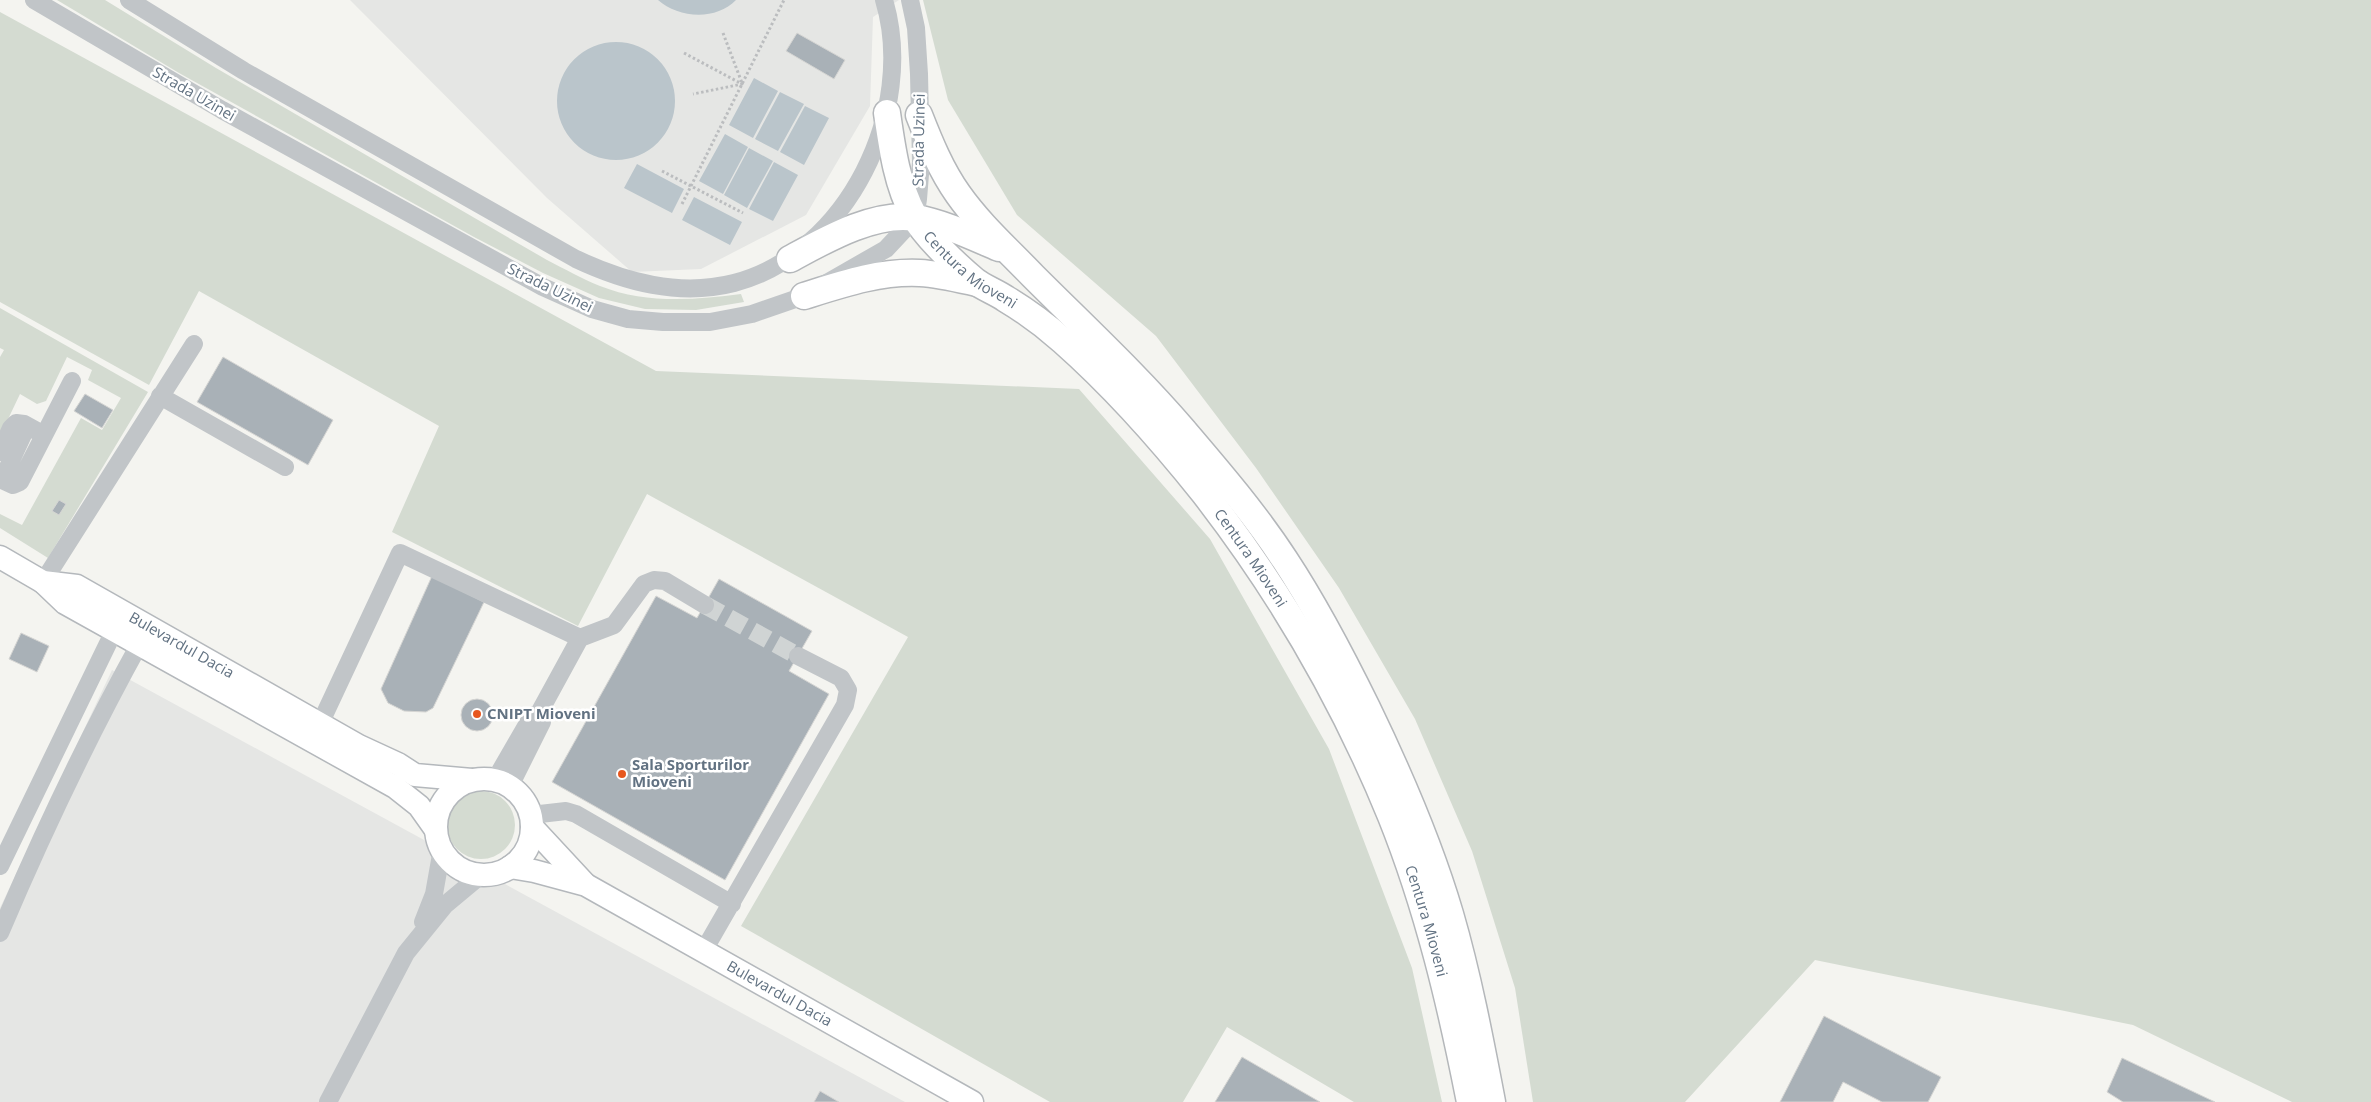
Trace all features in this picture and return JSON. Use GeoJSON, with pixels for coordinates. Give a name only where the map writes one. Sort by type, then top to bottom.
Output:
{"type":"FeatureCollection","features":[{"type":"Feature","properties":{"kind":"highway","name":"Centura Mioveni"},"geometry":{"type":"LineString","coordinates":[[887,113],[900,179],[915,218],[945,252],[977,283],[1037,319],[1084,360],[1143,404],[1182,429],[1242,503],[1284,559],[1345,665],[1375,725],[1404,786],[1428,848],[1449,912],[1466,975],[1492,1102]]}},
{"type":"Feature","properties":{"kind":"highway","name":"Centura Mioveni"},"geometry":{"type":"LineString","coordinates":[[919,116],[943,171],[953,187],[1007,251],[1143,404],[1168,448],[1253,560],[1298,630],[1345,715],[1391,816],[1409,864],[1439,963],[1456,1030],[1470,1102]]}},
{"type":"Feature","properties":{"kind":"highway"},"geometry":{"type":"LineString","coordinates":[[790,259],[849,229],[888,219],[915,218],[969,235],[1007,251]]}},
{"type":"Feature","properties":{"kind":"highway"},"geometry":{"type":"LineString","coordinates":[[804,296],[875,276],[898,273],[921,273],[977,283]]}},
{"type":"Feature","properties":{"kind":"main road","name":"Bulevardul Dacia"},"geometry":{"type":"LineString","coordinates":[[0,557],[43,582],[77,586],[359,746],[398,764],[415,775],[472,780]]}},
{"type":"Feature","properties":{"kind":"main road"},"geometry":{"type":"LineString","coordinates":[[43,582],[65,603],[140,642],[396,786],[419,806],[452,862],[466,871],[481,875],[496,874],[510,867],[522,857],[530,843],[531,821]]}},
{"type":"Feature","properties":{"kind":"main road"},"geometry":{"type":"LineString","coordinates":[[439,839],[438,814],[445,799],[457,787],[472,780],[502,783],[523,799],[531,821],[586,885]]}},
{"type":"Feature","properties":{"kind":"main road"},"geometry":{"type":"LineString","coordinates":[[510,867],[534,871],[586,885]]}},
{"type":"Feature","properties":{"kind":"main road","name":"Bulevardul Dacia"},"geometry":{"type":"LineString","coordinates":[[586,885],[972,1102]]}},
{"type":"Feature","properties":{"kind":"street","name":"Strada Uzinei"},"geometry":{"type":"LineString","coordinates":[[34,0],[278,142],[543,287],[592,309],[645,322],[710,322],[752,314],[804,296],[886,249],[915,218],[921,162],[916,28],[910,0]]}},
{"type":"Feature","properties":{"kind":"street","name":"Strada Uzinei"},"geometry":{"type":"LineString","coordinates":[[129,0],[244,71],[476,202],[538,240],[603,272],[630,281],[654,286],[685,288],[709,288],[754,277],[790,259],[833,219],[872,154],[887,113],[891,84],[891,50],[889,21],[884,0]]}},
{"type":"Feature","properties":{"kind":"street"},"geometry":{"type":"LineString","coordinates":[[43,582],[194,344]]}},
{"type":"Feature","properties":{"kind":"street"},"geometry":{"type":"LineString","coordinates":[[27,426],[1,479],[12,485],[20,482],[72,381]]}},
{"type":"Feature","properties":{"kind":"street"},"geometry":{"type":"LineString","coordinates":[[160,396],[285,467]]}},
{"type":"Feature","properties":{"kind":"street"},"geometry":{"type":"LineString","coordinates":[[0,452],[13,426],[20,423],[44,435]]}},
{"type":"Feature","properties":{"kind":"street"},"geometry":{"type":"LineString","coordinates":[[320,724],[400,553],[580,638]]}},
{"type":"Feature","properties":{"kind":"street"},"geometry":{"type":"LineString","coordinates":[[502,783],[542,722],[539,713],[580,638],[614,625],[644,584],[654,580],[665,581],[705,605]]}},
{"type":"Feature","properties":{"kind":"street"},"geometry":{"type":"LineString","coordinates":[[0,866],[115,629]]}},
{"type":"Feature","properties":{"kind":"street"},"geometry":{"type":"LineString","coordinates":[[0,933],[34,852],[111,695],[140,642]]}},
{"type":"Feature","properties":{"kind":"street"},"geometry":{"type":"LineString","coordinates":[[703,952],[845,705],[848,690],[841,678],[798,656]]}},
{"type":"Feature","properties":{"kind":"street"},"geometry":{"type":"LineString","coordinates":[[531,821],[566,811],[576,814],[732,904]]}},
{"type":"Feature","properties":{"kind":"street"},"geometry":{"type":"LineString","coordinates":[[328,1102],[428,914],[434,894],[439,839]]}},
{"type":"Feature","properties":{"kind":"street"},"geometry":{"type":"LineString","coordinates":[[416,938],[445,905],[481,875]]}},
{"type":"Feature","properties":{"kind":"path"},"geometry":{"type":"LineString","coordinates":[[682,204],[784,0]]}},
{"type":"Feature","properties":{"kind":"path"},"geometry":{"type":"LineString","coordinates":[[722,33],[742,84]]}},
{"type":"Feature","properties":{"kind":"path"},"geometry":{"type":"LineString","coordinates":[[684,53],[742,84]]}},
{"type":"Feature","properties":{"kind":"path"},"geometry":{"type":"LineString","coordinates":[[693,94],[742,84]]}},
{"type":"Feature","properties":{"kind":"path"},"geometry":{"type":"LineString","coordinates":[[662,171],[743,214]]}},
{"type":"Feature","properties":{"kind":"shaded area"},"geometry":{"type":"Polygon","coordinates":[[[57,0],[105,0],[216,68],[547,260],[593,283],[634,296],[688,299],[741,294],[744,302],[696,310],[645,309],[599,298],[543,273],[474,237],[179,73],[57,0]]]}},
{"type":"Feature","properties":{"kind":"shaded area"},"geometry":{"type":"Polygon","coordinates":[[[350,0],[899,0],[873,17],[870,106],[806,215],[701,269],[632,272],[547,198],[350,0]]]}},
{"type":"Feature","properties":{"kind":"shaded area"},"geometry":{"type":"Polygon","coordinates":[[[658,0],[736,0],[728,7],[718,11],[697,15],[676,11],[658,0]]]}},
{"type":"Feature","properties":{"kind":"shaded area"},"geometry":{"type":"Polygon","coordinates":[[[923,0],[2371,0],[2371,1102],[2292,1102],[2133,1025],[1815,960],[1685,1102],[1533,1102],[1515,988],[1472,851],[1415,719],[1339,588],[1256,468],[1156,336],[1017,215],[948,100],[923,0]]]}},
{"type":"Feature","properties":{"kind":"shaded area"},"geometry":{"type":"Polygon","coordinates":[[[0,12],[656,371],[1079,389],[1210,539],[1329,749],[1412,968],[1442,1102],[1354,1102],[1227,1027],[1183,1102],[1050,1102],[741,926],[908,637],[647,494],[578,626],[392,532],[439,426],[199,291],[149,385],[0,302],[0,12]]]}},
{"type":"Feature","properties":{"kind":"shaded area"},"geometry":{"type":"Polygon","coordinates":[[[616,42],[639,46],[658,59],[671,78],[675,101],[671,124],[658,143],[639,156],[616,160],[593,156],[574,143],[561,124],[557,101],[561,78],[574,59],[593,46],[616,42]]]}},
{"type":"Feature","properties":{"kind":"shaded area"},"geometry":{"type":"Polygon","coordinates":[[[754,78],[778,91],[753,138],[729,125],[754,78]]]}},
{"type":"Feature","properties":{"kind":"shaded area"},"geometry":{"type":"Polygon","coordinates":[[[780,92],[804,104],[778,151],[755,139],[780,92]]]}},
{"type":"Feature","properties":{"kind":"shaded area"},"geometry":{"type":"Polygon","coordinates":[[[805,106],[829,118],[804,165],[780,152],[805,106]]]}},
{"type":"Feature","properties":{"kind":"shaded area"},"geometry":{"type":"Polygon","coordinates":[[[725,134],[748,147],[723,194],[699,181],[725,134]]]}},
{"type":"Feature","properties":{"kind":"shaded area"},"geometry":{"type":"Polygon","coordinates":[[[749,148],[773,161],[747,208],[724,195],[749,148]]]}},
{"type":"Feature","properties":{"kind":"shaded area"},"geometry":{"type":"Polygon","coordinates":[[[774,162],[798,175],[773,221],[749,209],[774,162]]]}},
{"type":"Feature","properties":{"kind":"shaded area"},"geometry":{"type":"Polygon","coordinates":[[[637,164],[684,189],[672,213],[624,188],[637,164]]]}},
{"type":"Feature","properties":{"kind":"shaded area"},"geometry":{"type":"Polygon","coordinates":[[[694,197],[742,222],[730,245],[682,220],[694,197]]]}},
{"type":"Feature","properties":{"kind":"shaded area"},"geometry":{"type":"Polygon","coordinates":[[[0,308],[148,392],[48,558],[0,528],[0,514],[22,525],[81,418],[102,430],[121,398],[88,380],[92,370],[67,357],[46,401],[37,404],[20,394],[0,436],[0,357],[4,350],[0,348],[0,308]]]}},
{"type":"Feature","properties":{"kind":"shaded area"},"geometry":{"type":"Polygon","coordinates":[[[112,670],[905,1102],[0,1102],[0,908],[112,670]]]}},
{"type":"Feature","properties":{"kind":"shaded area"},"geometry":{"type":"Polygon","coordinates":[[[474,791],[488,791],[500,796],[510,806],[515,818],[515,832],[510,844],[500,854],[488,859],[474,859],[462,854],[452,844],[447,832],[447,818],[452,806],[462,796],[474,791]]]}},
{"type":"Feature","properties":{"kind":"building"},"geometry":{"type":"Polygon","coordinates":[[[797,33],[845,60],[834,79],[786,51],[797,33]]]}},
{"type":"Feature","properties":{"kind":"building"},"geometry":{"type":"Polygon","coordinates":[[[223,357],[333,420],[308,465],[197,402],[223,357]]]}},
{"type":"Feature","properties":{"kind":"building"},"geometry":{"type":"Polygon","coordinates":[[[85,394],[113,410],[102,428],[74,411],[85,394]]]}},
{"type":"Feature","properties":{"kind":"building"},"geometry":{"type":"Polygon","coordinates":[[[59,500],[66,504],[59,515],[52,511],[59,500]]]}},
{"type":"Feature","properties":{"kind":"building"},"geometry":{"type":"Polygon","coordinates":[[[432,576],[484,602],[433,708],[426,712],[404,711],[388,703],[381,689],[432,576]]]}},
{"type":"Feature","properties":{"kind":"building"},"geometry":{"type":"Polygon","coordinates":[[[719,579],[812,631],[789,671],[829,694],[725,880],[552,782],[656,596],[697,618],[719,579]]]}},
{"type":"Feature","properties":{"kind":"building"},"geometry":{"type":"Polygon","coordinates":[[[21,633],[49,646],[37,672],[9,659],[21,633]]]}},
{"type":"Feature","properties":{"kind":"building","name":"CNIPT Mioveni"},"geometry":{"type":"Polygon","coordinates":[[[477,699],[483,700],[488,704],[492,709],[492,721],[488,726],[483,730],[477,731],[471,730],[466,726],[462,721],[461,715],[462,709],[466,704],[471,700],[477,699]]]}},
{"type":"Feature","properties":{"kind":"building"},"geometry":{"type":"Polygon","coordinates":[[[1824,1016],[1941,1077],[1928,1102],[1882,1102],[1843,1082],[1833,1102],[1780,1102],[1824,1016]]]}},
{"type":"Feature","properties":{"kind":"building"},"geometry":{"type":"Polygon","coordinates":[[[1242,1057],[1320,1102],[1215,1102],[1242,1057]]]}},
{"type":"Feature","properties":{"kind":"building"},"geometry":{"type":"Polygon","coordinates":[[[2122,1058],[2215,1102],[2123,1102],[2107,1092],[2122,1058]]]}},
{"type":"Feature","properties":{"kind":"building"},"geometry":{"type":"Polygon","coordinates":[[[820,1091],[839,1102],[814,1102],[820,1091]]]}},
{"type":"Feature","properties":{"kind":"tunnel"},"geometry":{"type":"LineString","coordinates":[[705,605],[798,656]]}},
{"type":"Feature","properties":{"kind":"place","name":"CNIPT Mioveni"},"geometry":{"type":"Point","coordinates":[477,714]}},
{"type":"Feature","properties":{"kind":"place","name":"Sala Sporturilor Mioveni"},"geometry":{"type":"Point","coordinates":[622,774]}}]}
